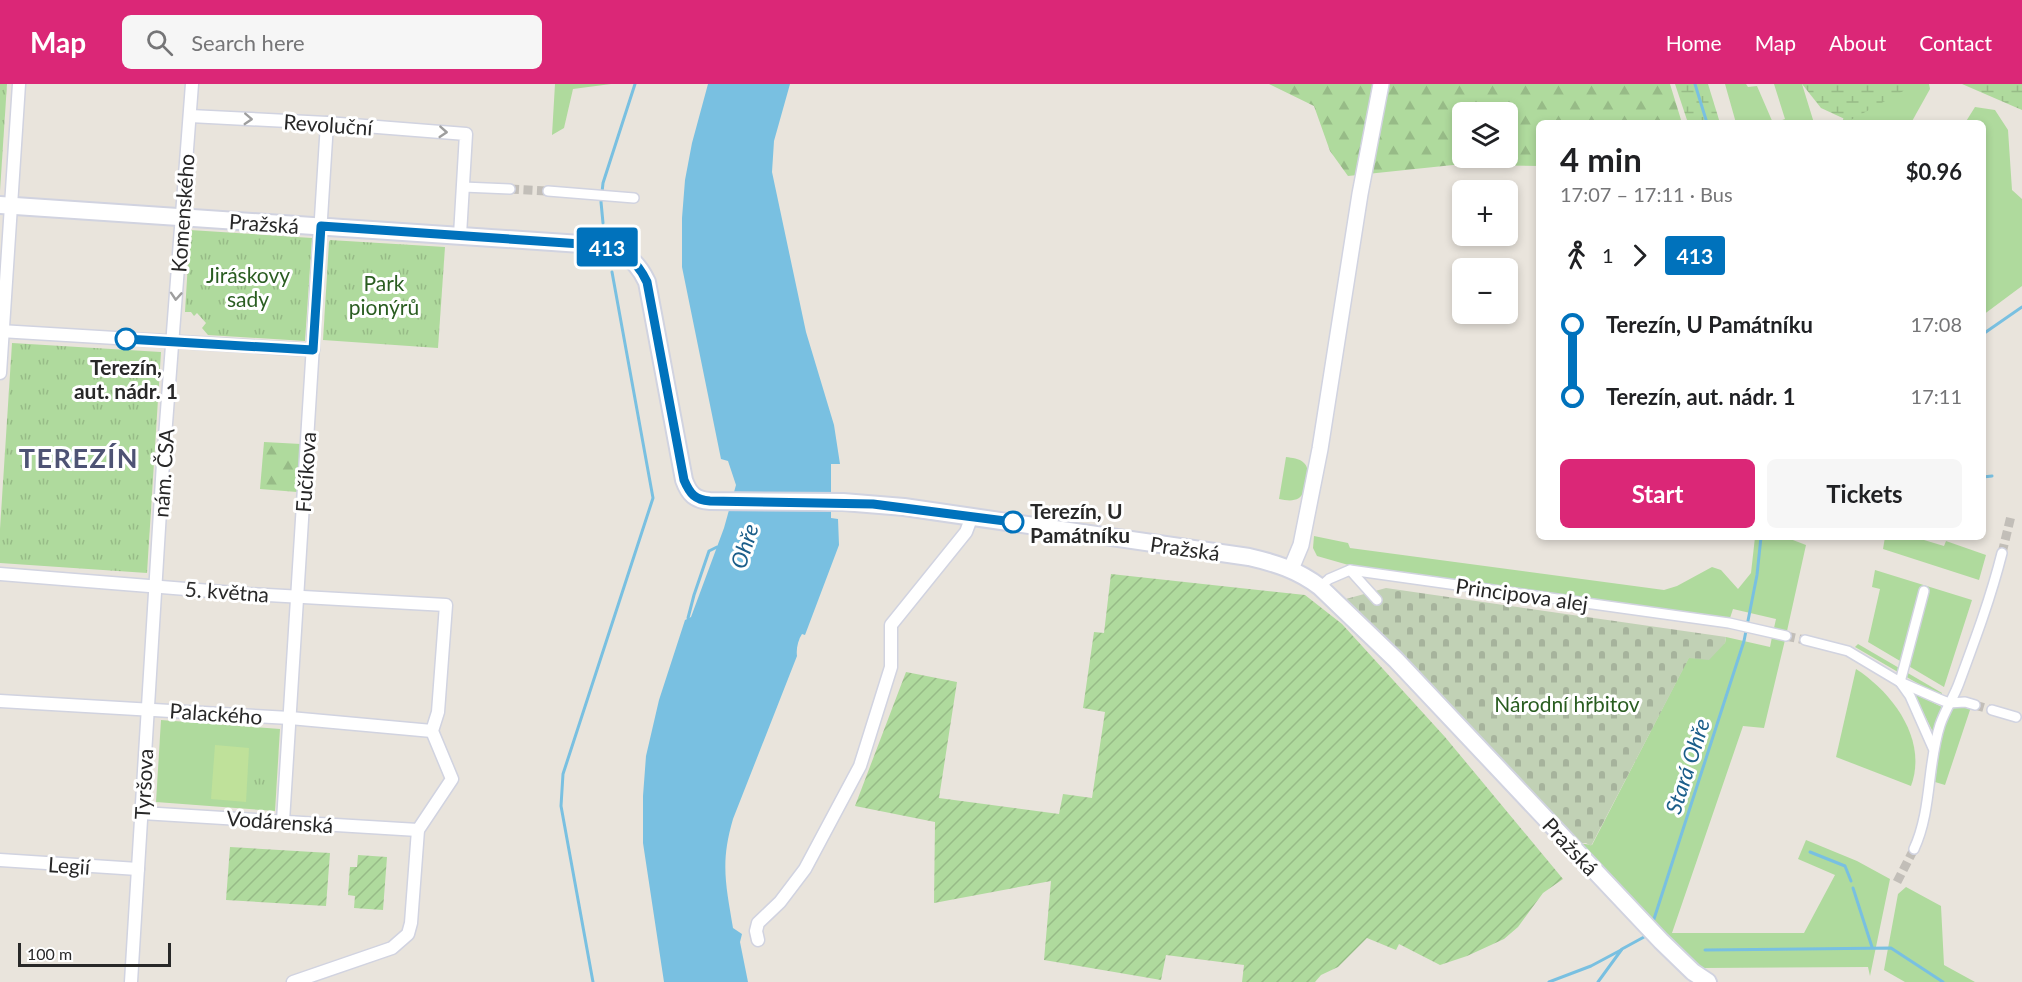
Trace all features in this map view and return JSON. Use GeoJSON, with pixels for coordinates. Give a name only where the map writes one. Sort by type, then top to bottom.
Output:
{"type":"FeatureCollection","features":[{"type":"Feature","properties":{"kind":"main road","name":"Pražská"},"geometry":{"type":"LineString","coordinates":[[6,206],[460,235],[594,245],[623,252],[635,262],[647,282],[684,480],[690,494],[701,501],[843,502],[904,507],[1249,557],[1291,569],[1320,587],[1396,660],[1661,941],[1693,972],[1708,982]]}},
{"type":"Feature","properties":{"kind":"street"},"geometry":{"type":"LineString","coordinates":[[0,373],[6,206],[19,84]]}},
{"type":"Feature","properties":{"kind":"street","name":"Komenského"},"geometry":{"type":"LineString","coordinates":[[173,343],[192,84]]}},
{"type":"Feature","properties":{"kind":"street"},"geometry":{"type":"LineString","coordinates":[[1291,569],[1301,545],[1320,449],[1360,194],[1381,84]]}},
{"type":"Feature","properties":{"kind":"street","name":"Revoluční"},"geometry":{"type":"LineString","coordinates":[[190,116],[327,123],[466,134],[463,187]]}},
{"type":"Feature","properties":{"kind":"street","name":"Fučíkova"},"geometry":{"type":"LineString","coordinates":[[283,821],[327,123]]}},
{"type":"Feature","properties":{"kind":"street"},"geometry":{"type":"LineString","coordinates":[[460,235],[463,187],[510,189]]}},
{"type":"Feature","properties":{"kind":"street"},"geometry":{"type":"LineString","coordinates":[[548,191],[634,198]]}},
{"type":"Feature","properties":{"kind":"street"},"geometry":{"type":"LineString","coordinates":[[2,331],[313,350]]}},
{"type":"Feature","properties":{"kind":"street","name":"nám. ČSA"},"geometry":{"type":"LineString","coordinates":[[156,586],[173,343]]}},
{"type":"Feature","properties":{"kind":"street"},"geometry":{"type":"LineString","coordinates":[[758,940],[756,931],[758,923],[780,902],[805,869],[860,766],[891,667],[891,625],[966,532],[972,516]]}},
{"type":"Feature","properties":{"kind":"street"},"geometry":{"type":"LineString","coordinates":[[1914,849],[1919,837],[1940,725],[1958,686],[2002,553]]}},
{"type":"Feature","properties":{"kind":"street"},"geometry":{"type":"LineString","coordinates":[[1320,587],[1329,579],[1350,570],[1377,600]]}},
{"type":"Feature","properties":{"kind":"street","name":"Principova alej"},"geometry":{"type":"LineString","coordinates":[[1350,570],[1729,623],[1786,636]]}},
{"type":"Feature","properties":{"kind":"street"},"geometry":{"type":"LineString","coordinates":[[0,574],[156,586]]}},
{"type":"Feature","properties":{"kind":"street","name":"5. května"},"geometry":{"type":"LineString","coordinates":[[156,586],[446,605],[438,711],[432,731]]}},
{"type":"Feature","properties":{"kind":"street","name":"Tyršova"},"geometry":{"type":"LineString","coordinates":[[131,982],[156,586]]}},
{"type":"Feature","properties":{"kind":"street"},"geometry":{"type":"LineString","coordinates":[[1924,591],[1900,682],[1915,707],[1934,749]]}},
{"type":"Feature","properties":{"kind":"street"},"geometry":{"type":"LineString","coordinates":[[1805,640],[1848,651],[1900,682],[1949,703],[1965,702],[1974,705]]}},
{"type":"Feature","properties":{"kind":"street","name":"Palackého"},"geometry":{"type":"LineString","coordinates":[[0,701],[290,718],[432,731]]}},
{"type":"Feature","properties":{"kind":"street"},"geometry":{"type":"LineString","coordinates":[[1992,710],[2016,717]]}},
{"type":"Feature","properties":{"kind":"street"},"geometry":{"type":"LineString","coordinates":[[293,982],[392,948],[408,934],[411,922],[418,830],[452,779],[432,731]]}},
{"type":"Feature","properties":{"kind":"street","name":"Vodárenská"},"geometry":{"type":"LineString","coordinates":[[142,813],[418,830]]}},
{"type":"Feature","properties":{"kind":"street","name":"Legií"},"geometry":{"type":"LineString","coordinates":[[0,860],[138,869]]}},
{"type":"Feature","properties":{"kind":"green space"},"geometry":{"type":"Polygon","coordinates":[[[0,84],[7,84],[0,191],[0,84]]]}},
{"type":"Feature","properties":{"kind":"green space"},"geometry":{"type":"Polygon","coordinates":[[[555,84],[611,84],[573,89],[564,128],[552,135],[555,84]]]}},
{"type":"Feature","properties":{"kind":"green space"},"geometry":{"type":"Polygon","coordinates":[[[1269,84],[1670,84],[1681,120],[1536,120],[1536,166],[1518,166],[1518,102],[1452,102],[1452,165],[1348,176],[1330,151],[1314,106],[1269,84]]]}},
{"type":"Feature","properties":{"kind":"green space"},"geometry":{"type":"Polygon","coordinates":[[[1675,84],[1708,84],[1719,120],[1687,120],[1675,84]]]}},
{"type":"Feature","properties":{"kind":"green space"},"geometry":{"type":"Polygon","coordinates":[[[1725,84],[1757,86],[1772,120],[1735,120],[1725,84]]]}},
{"type":"Feature","properties":{"kind":"green space"},"geometry":{"type":"Polygon","coordinates":[[[1774,84],[1802,84],[1813,120],[1782,120],[1785,119],[1774,84]]]}},
{"type":"Feature","properties":{"kind":"green space"},"geometry":{"type":"Polygon","coordinates":[[[1802,84],[1916,84],[1851,120],[1821,108],[1802,84]]]}},
{"type":"Feature","properties":{"kind":"green space"},"geometry":{"type":"Polygon","coordinates":[[[1854,84],[1929,84],[1930,89],[1913,120],[1843,120],[1854,84]]]}},
{"type":"Feature","properties":{"kind":"green space"},"geometry":{"type":"Polygon","coordinates":[[[1962,84],[2022,84],[2022,110],[1962,84]]]}},
{"type":"Feature","properties":{"kind":"green space"},"geometry":{"type":"Polygon","coordinates":[[[1975,107],[1995,110],[2008,130],[2012,190],[2022,199],[2022,286],[1986,313],[1986,120],[1967,120],[1975,107]]]}},
{"type":"Feature","properties":{"kind":"green space","name":"Jiráskovy sady"},"geometry":{"type":"Polygon","coordinates":[[[190,230],[312,238],[305,341],[208,335],[202,328],[206,323],[197,313],[194,316],[191,312],[185,312],[190,230]]]}},
{"type":"Feature","properties":{"kind":"green space","name":"Park pionýrů"},"geometry":{"type":"Polygon","coordinates":[[[330,240],[445,247],[438,348],[323,340],[330,240]]]}},
{"type":"Feature","properties":{"kind":"green space"},"geometry":{"type":"Polygon","coordinates":[[[12,343],[161,352],[147,573],[0,563],[0,529],[12,343]]]}},
{"type":"Feature","properties":{"kind":"green space"},"geometry":{"type":"Polygon","coordinates":[[[264,442],[301,444],[297,492],[260,489],[264,442]]]}},
{"type":"Feature","properties":{"kind":"green space"},"geometry":{"type":"Polygon","coordinates":[[[1286,457],[1302,461],[1308,471],[1308,481],[1304,491],[1299,498],[1294,500],[1279,499],[1286,457]]]}},
{"type":"Feature","properties":{"kind":"green space"},"geometry":{"type":"Polygon","coordinates":[[[1314,536],[1348,543],[1350,548],[1664,590],[1677,586],[1712,567],[1721,570],[1738,589],[1751,573],[1755,540],[1793,540],[1806,545],[1787,631],[1774,628],[1776,619],[1733,609],[1730,618],[1352,566],[1317,556],[1313,548],[1314,536]]]}},
{"type":"Feature","properties":{"kind":"green space"},"geometry":{"type":"Polygon","coordinates":[[[1884,540],[1924,540],[1944,546],[1946,541],[1986,555],[1979,580],[1883,549],[1884,540]]]}},
{"type":"Feature","properties":{"kind":"green space"},"geometry":{"type":"Polygon","coordinates":[[[1875,570],[1972,600],[1944,687],[1868,642],[1880,589],[1872,587],[1875,570]]]}},
{"type":"Feature","properties":{"kind":"green space"},"geometry":{"type":"Polygon","coordinates":[[[1111,574],[1305,595],[1342,624],[1445,737],[1563,879],[1543,893],[1518,927],[1504,939],[1467,956],[1440,965],[1399,944],[1396,950],[1367,938],[1338,967],[1321,975],[1315,982],[1242,982],[1244,965],[1166,955],[1161,980],[1044,960],[1051,881],[934,903],[935,822],[855,806],[906,672],[957,682],[939,798],[1059,814],[1063,794],[1092,798],[1105,712],[1083,708],[1094,632],[1104,633],[1111,574]]]}},
{"type":"Feature","properties":{"kind":"green space","name":"Národní hřbitov"},"geometry":{"type":"Polygon","coordinates":[[[1386,588],[1726,637],[1725,643],[1709,660],[1689,658],[1591,846],[1578,843],[1346,599],[1386,588]]]}},
{"type":"Feature","properties":{"kind":"green space"},"geometry":{"type":"Polygon","coordinates":[[[1726,637],[1770,647],[1772,637],[1785,640],[1764,728],[1743,726],[1672,933],[1804,933],[1835,875],[1798,859],[1806,840],[1857,861],[1890,879],[1870,976],[1868,967],[1700,968],[1578,843],[1592,845],[1689,657],[1725,643],[1726,637]]]}},
{"type":"Feature","properties":{"kind":"green space"},"geometry":{"type":"Polygon","coordinates":[[[1858,644],[1942,693],[1941,697],[1855,647],[1858,644]]]}},
{"type":"Feature","properties":{"kind":"green space"},"geometry":{"type":"Polygon","coordinates":[[[1856,669],[1883,691],[1904,719],[1915,752],[1915,769],[1911,786],[1836,757],[1856,669]]]}},
{"type":"Feature","properties":{"kind":"green space"},"geometry":{"type":"Polygon","coordinates":[[[1915,696],[1942,707],[1934,734],[1915,696]]]}},
{"type":"Feature","properties":{"kind":"green space"},"geometry":{"type":"Polygon","coordinates":[[[1953,705],[1971,707],[1945,785],[1935,782],[1941,733],[1953,705]]]}},
{"type":"Feature","properties":{"kind":"green space"},"geometry":{"type":"Polygon","coordinates":[[[161,720],[280,729],[275,811],[156,802],[161,720]]]}},
{"type":"Feature","properties":{"kind":"green space"},"geometry":{"type":"Polygon","coordinates":[[[215,745],[249,748],[246,802],[211,799],[215,745]]]}},
{"type":"Feature","properties":{"kind":"green space"},"geometry":{"type":"Polygon","coordinates":[[[251,761],[272,762],[270,803],[249,802],[251,761]]]}},
{"type":"Feature","properties":{"kind":"green space"},"geometry":{"type":"Polygon","coordinates":[[[230,847],[330,853],[326,906],[226,900],[230,847]]]}},
{"type":"Feature","properties":{"kind":"green space"},"geometry":{"type":"Polygon","coordinates":[[[358,855],[387,857],[383,910],[354,908],[355,896],[348,895],[350,867],[357,867],[358,855]]]}},
{"type":"Feature","properties":{"kind":"green space"},"geometry":{"type":"Polygon","coordinates":[[[1906,887],[1941,906],[1944,965],[1975,982],[1905,982],[1884,970],[1898,894],[1906,887]]]}},
{"type":"Feature","properties":{"kind":"water","name":"Ohře"},"geometry":{"type":"Polygon","coordinates":[[[708,84],[790,84],[774,141],[772,172],[806,332],[834,425],[840,464],[831,464],[831,518],[838,519],[839,545],[805,635],[802,634],[799,639],[797,656],[733,819],[729,835],[725,861],[726,886],[733,928],[742,934],[740,942],[748,982],[664,982],[643,843],[646,756],[659,700],[685,620],[691,617],[724,528],[736,485],[728,461],[721,459],[682,267],[685,180],[692,143],[708,84]]]}},
{"type":"Feature","properties":{"kind":"water"},"geometry":{"type":"Polygon","coordinates":[[[79,448],[87,453],[88,457],[83,465],[79,466],[71,461],[70,457],[75,449],[79,448]]]}},
{"type":"Feature","properties":{"kind":"waterway"},"geometry":{"type":"LineString","coordinates":[[603,223],[601,202],[603,183],[635,84]]}},
{"type":"Feature","properties":{"kind":"waterway","name":"Stará Ohře"},"geometry":{"type":"LineString","coordinates":[[1695,84],[1706,120]]}},
{"type":"Feature","properties":{"kind":"waterway"},"geometry":{"type":"LineString","coordinates":[[593,982],[561,806],[563,774],[653,498],[612,272]]}},
{"type":"Feature","properties":{"kind":"waterway"},"geometry":{"type":"LineString","coordinates":[[1986,332],[2022,307]]}},
{"type":"Feature","properties":{"kind":"waterway"},"geometry":{"type":"LineString","coordinates":[[1986,477],[1992,476]]}},
{"type":"Feature","properties":{"kind":"waterway","name":"Stará Ohře"},"geometry":{"type":"LineString","coordinates":[[1653,922],[1744,641],[1757,575],[1761,540]]}},
{"type":"Feature","properties":{"kind":"waterway"},"geometry":{"type":"LineString","coordinates":[[688,618],[709,551],[717,547]]}},
{"type":"Feature","properties":{"kind":"waterway"},"geometry":{"type":"LineString","coordinates":[[1810,852],[1845,866],[1851,881]]}},
{"type":"Feature","properties":{"kind":"waterway"},"geometry":{"type":"LineString","coordinates":[[1853,888],[1872,947]]}},
{"type":"Feature","properties":{"kind":"waterway","name":"Stará Ohře"},"geometry":{"type":"LineString","coordinates":[[1598,982],[1622,949],[1644,937],[1646,933]]}},
{"type":"Feature","properties":{"kind":"waterway"},"geometry":{"type":"LineString","coordinates":[[1705,950],[1891,948],[1943,982]]}},
{"type":"Feature","properties":{"kind":"waterway"},"geometry":{"type":"LineString","coordinates":[[1549,982],[1591,966],[1621,950]]}},
{"type":"Feature","properties":{"kind":"tunnel"},"geometry":{"type":"LineString","coordinates":[[510,189],[548,191]]}},
{"type":"Feature","properties":{"kind":"tunnel"},"geometry":{"type":"LineString","coordinates":[[2002,553],[2011,516]]}},
{"type":"Feature","properties":{"kind":"tunnel"},"geometry":{"type":"LineString","coordinates":[[1786,636],[1805,640]]}},
{"type":"Feature","properties":{"kind":"tunnel"},"geometry":{"type":"LineString","coordinates":[[1975,705],[1992,710]]}},
{"type":"Feature","properties":{"kind":"tunnel"},"geometry":{"type":"LineString","coordinates":[[1897,882],[1914,849]]}},
{"type":"Feature","properties":{"kind":"bus line","name":"413"},"geometry":{"type":"LineString","coordinates":[[126,339],[313,350],[321,226],[581,244],[615,249],[623,252],[635,262],[647,282],[684,480],[690,494],[697,499],[701,501],[873,504],[1013,522]]}},
{"type":"Feature","properties":{"kind":"place","name":"Terezín, aut. nádr. 1"},"geometry":{"type":"Point","coordinates":[126,339]}},
{"type":"Feature","properties":{"kind":"place","name":"Terezín, U Památníku"},"geometry":{"type":"Point","coordinates":[1013,522]}},
{"type":"Feature","properties":{"kind":"district","name":"TEREZÍN"},"geometry":{"type":"Point","coordinates":[79,457]}}]}
